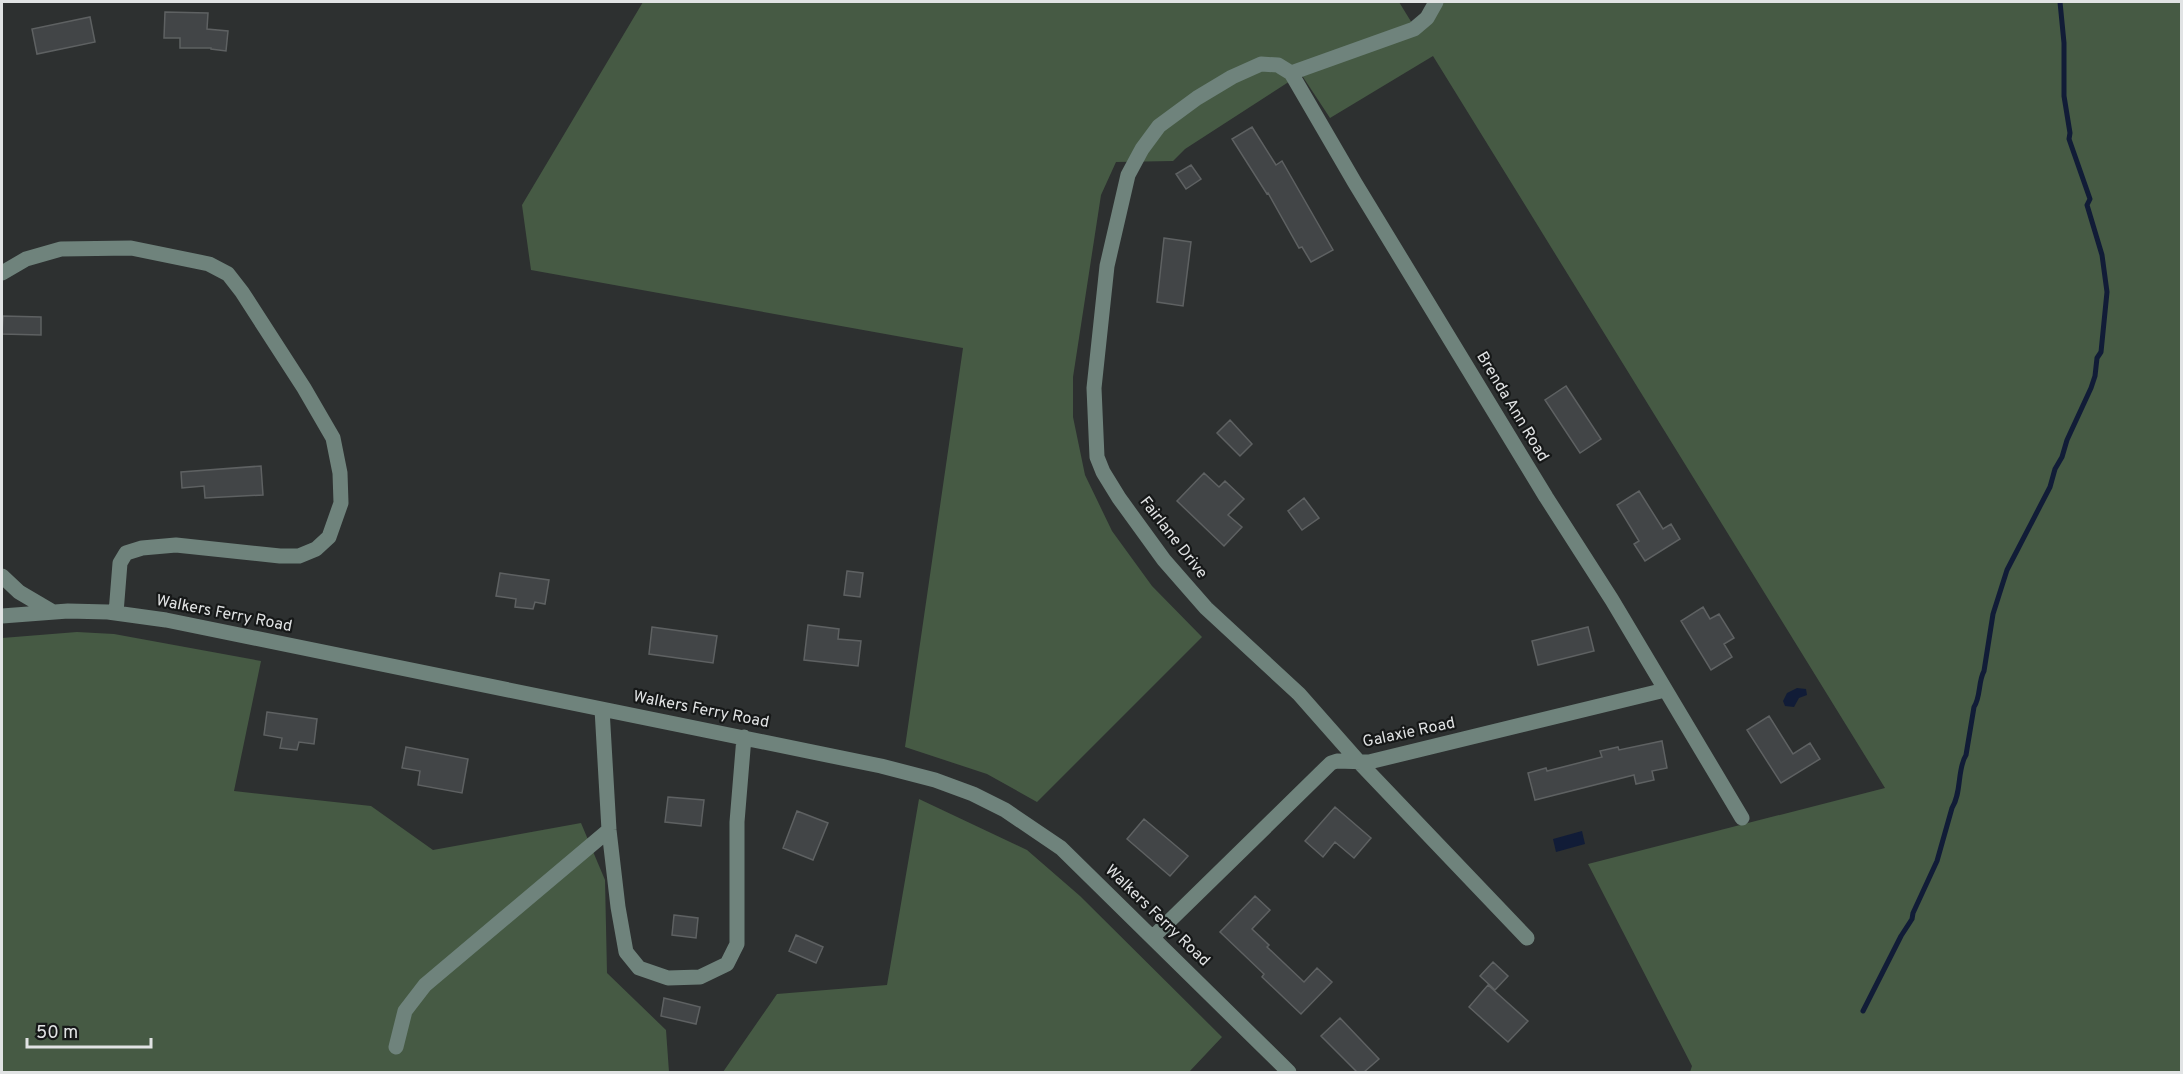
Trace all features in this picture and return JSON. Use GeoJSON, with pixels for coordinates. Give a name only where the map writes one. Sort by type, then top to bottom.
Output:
{"type":"FeatureCollection","features":[{"type":"Feature","properties":{"kind":"street"},"geometry":{"type":"LineString","coordinates":[[1291,73],[1414,29],[1427,18],[1436,2]]}},
{"type":"Feature","properties":{"kind":"street","name":"Fairlane Drive"},"geometry":{"type":"LineString","coordinates":[[1291,73],[1278,65],[1261,64],[1226,80],[1197,98],[1160,126],[1142,148],[1128,175],[1107,266],[1094,388],[1097,457],[1103,472],[1119,498],[1171,568],[1206,608],[1299,694],[1359,762],[1527,939]]}},
{"type":"Feature","properties":{"kind":"street","name":"Brenda Ann Road"},"geometry":{"type":"LineString","coordinates":[[1291,73],[1355,183],[1742,818]]}},
{"type":"Feature","properties":{"kind":"street"},"geometry":{"type":"LineString","coordinates":[[2,273],[26,259],[61,249],[131,248],[208,264],[228,273],[304,388],[333,438],[340,473],[341,503],[329,537],[316,549],[299,556],[280,556],[176,545],[142,548],[126,553],[120,564],[116,613]]}},
{"type":"Feature","properties":{"kind":"street"},"geometry":{"type":"LineString","coordinates":[[2,576],[19,592],[53,612]]}},
{"type":"Feature","properties":{"kind":"street","name":"Walkers Ferry Road"},"geometry":{"type":"LineString","coordinates":[[2,616],[53,612],[116,613],[178,622],[744,737],[935,780],[973,794],[1005,810],[1061,848],[1289,1072]]}},
{"type":"Feature","properties":{"kind":"street","name":"Galaxie Road"},"geometry":{"type":"LineString","coordinates":[[1153,937],[1323,769],[1337,761],[1369,762],[1665,690]]}},
{"type":"Feature","properties":{"kind":"street"},"geometry":{"type":"LineString","coordinates":[[602,709],[609,830],[626,952],[639,968],[668,978],[700,977],[727,964],[737,944],[737,822],[744,737]]}},
{"type":"Feature","properties":{"kind":"street"},"geometry":{"type":"LineString","coordinates":[[396,1047],[405,1011],[425,985],[609,830]]}},
{"type":"Feature","properties":{"kind":"green space"},"geometry":{"type":"Polygon","coordinates":[[[643,2],[1399,2],[1415,28],[1433,2],[2181,2],[2181,1072],[1690,1072],[1692,1066],[1588,864],[1885,788],[1433,56],[1330,118],[1301,74],[1185,149],[1173,161],[1116,162],[1101,195],[1073,377],[1073,417],[1085,475],[1112,531],[1152,586],[1202,637],[1037,802],[987,774],[905,747],[963,348],[531,270],[522,205],[643,2]]]}},
{"type":"Feature","properties":{"kind":"green space"},"geometry":{"type":"Polygon","coordinates":[[[77,632],[114,634],[261,661],[234,791],[371,806],[433,850],[581,823],[605,880],[607,973],[666,1030],[669,1072],[2,1072],[2,638],[77,632]]]}},
{"type":"Feature","properties":{"kind":"green space"},"geometry":{"type":"Polygon","coordinates":[[[919,799],[1027,850],[1080,896],[1222,1037],[1189,1072],[723,1072],[777,994],[887,985],[919,799]]]}},
{"type":"Feature","properties":{"kind":"water"},"geometry":{"type":"Polygon","coordinates":[[[1797,688],[1806,689],[1807,695],[1799,698],[1794,707],[1785,706],[1783,701],[1787,693],[1797,688]]]}},
{"type":"Feature","properties":{"kind":"water"},"geometry":{"type":"Polygon","coordinates":[[[1582,831],[1585,844],[1556,852],[1553,839],[1582,831]]]}},
{"type":"Feature","properties":{"kind":"building"},"geometry":{"type":"Polygon","coordinates":[[[165,12],[208,13],[207,29],[228,31],[226,51],[211,48],[180,48],[180,38],[164,38],[165,12]]]}},
{"type":"Feature","properties":{"kind":"building"},"geometry":{"type":"Polygon","coordinates":[[[90,17],[95,42],[37,54],[32,29],[90,17]]]}},
{"type":"Feature","properties":{"kind":"building"},"geometry":{"type":"Polygon","coordinates":[[[1252,127],[1276,165],[1282,161],[1333,250],[1311,262],[1302,247],[1299,248],[1268,193],[1232,139],[1252,127]]]}},
{"type":"Feature","properties":{"kind":"building"},"geometry":{"type":"Polygon","coordinates":[[[1191,165],[1201,179],[1186,189],[1176,174],[1191,165]]]}},
{"type":"Feature","properties":{"kind":"building"},"geometry":{"type":"Polygon","coordinates":[[[1164,238],[1191,242],[1183,306],[1157,302],[1164,238]]]}},
{"type":"Feature","properties":{"kind":"building"},"geometry":{"type":"Polygon","coordinates":[[[3,316],[41,317],[41,335],[2,334],[3,316]]]}},
{"type":"Feature","properties":{"kind":"building"},"geometry":{"type":"Polygon","coordinates":[[[1566,386],[1601,439],[1580,453],[1545,400],[1566,386]]]}},
{"type":"Feature","properties":{"kind":"building"},"geometry":{"type":"Polygon","coordinates":[[[1230,420],[1252,444],[1240,456],[1217,433],[1230,420]]]}},
{"type":"Feature","properties":{"kind":"building"},"geometry":{"type":"Polygon","coordinates":[[[261,466],[263,495],[205,498],[204,486],[182,488],[181,472],[261,466]]]}},
{"type":"Feature","properties":{"kind":"building"},"geometry":{"type":"Polygon","coordinates":[[[1204,473],[1219,487],[1225,481],[1244,499],[1228,515],[1242,527],[1224,546],[1177,501],[1204,473]]]}},
{"type":"Feature","properties":{"kind":"building"},"geometry":{"type":"Polygon","coordinates":[[[1639,491],[1663,529],[1671,524],[1680,539],[1645,561],[1634,544],[1639,541],[1617,505],[1639,491]]]}},
{"type":"Feature","properties":{"kind":"building"},"geometry":{"type":"Polygon","coordinates":[[[1304,498],[1319,518],[1302,530],[1288,511],[1304,498]]]}},
{"type":"Feature","properties":{"kind":"building"},"geometry":{"type":"Polygon","coordinates":[[[847,571],[863,573],[860,597],[844,595],[847,571]]]}},
{"type":"Feature","properties":{"kind":"building"},"geometry":{"type":"Polygon","coordinates":[[[500,573],[549,580],[545,604],[535,602],[533,609],[515,607],[516,599],[496,596],[500,573]]]}},
{"type":"Feature","properties":{"kind":"building"},"geometry":{"type":"Polygon","coordinates":[[[1703,607],[1710,619],[1719,614],[1734,638],[1724,644],[1732,657],[1711,670],[1681,621],[1703,607]]]}},
{"type":"Feature","properties":{"kind":"building"},"geometry":{"type":"Polygon","coordinates":[[[808,625],[839,629],[838,639],[861,641],[858,666],[804,660],[808,625]]]}},
{"type":"Feature","properties":{"kind":"building"},"geometry":{"type":"Polygon","coordinates":[[[652,627],[717,636],[713,663],[649,654],[652,627]]]}},
{"type":"Feature","properties":{"kind":"building"},"geometry":{"type":"Polygon","coordinates":[[[1588,627],[1594,651],[1538,665],[1532,641],[1588,627]]]}},
{"type":"Feature","properties":{"kind":"building"},"geometry":{"type":"Polygon","coordinates":[[[267,712],[317,719],[314,744],[299,742],[297,750],[280,748],[282,738],[264,735],[267,712]]]}},
{"type":"Feature","properties":{"kind":"building"},"geometry":{"type":"Polygon","coordinates":[[[1769,716],[1793,754],[1810,743],[1820,759],[1781,783],[1747,730],[1769,716]]]}},
{"type":"Feature","properties":{"kind":"building"},"geometry":{"type":"Polygon","coordinates":[[[1662,741],[1667,768],[1652,771],[1654,780],[1636,784],[1634,775],[1535,800],[1528,773],[1546,768],[1547,771],[1602,757],[1600,751],[1618,747],[1619,750],[1662,741]]]}},
{"type":"Feature","properties":{"kind":"building"},"geometry":{"type":"Polygon","coordinates":[[[406,747],[468,759],[462,793],[418,785],[420,771],[402,768],[406,747]]]}},
{"type":"Feature","properties":{"kind":"building"},"geometry":{"type":"Polygon","coordinates":[[[668,797],[704,800],[701,826],[665,822],[668,797]]]}},
{"type":"Feature","properties":{"kind":"building"},"geometry":{"type":"Polygon","coordinates":[[[1335,807],[1371,838],[1354,858],[1335,842],[1323,857],[1305,841],[1335,807]]]}},
{"type":"Feature","properties":{"kind":"building"},"geometry":{"type":"Polygon","coordinates":[[[797,811],[828,823],[813,860],[783,848],[797,811]]]}},
{"type":"Feature","properties":{"kind":"building"},"geometry":{"type":"Polygon","coordinates":[[[1144,819],[1188,856],[1170,876],[1127,839],[1144,819]]]}},
{"type":"Feature","properties":{"kind":"building"},"geometry":{"type":"Polygon","coordinates":[[[1255,896],[1270,910],[1252,929],[1269,945],[1267,947],[1304,982],[1317,968],[1332,982],[1301,1014],[1220,932],[1255,896]]]}},
{"type":"Feature","properties":{"kind":"building"},"geometry":{"type":"Polygon","coordinates":[[[674,915],[698,918],[696,938],[672,935],[674,915]]]}},
{"type":"Feature","properties":{"kind":"building"},"geometry":{"type":"Polygon","coordinates":[[[796,935],[823,947],[816,963],[789,951],[796,935]]]}},
{"type":"Feature","properties":{"kind":"building"},"geometry":{"type":"Polygon","coordinates":[[[1493,962],[1508,976],[1495,990],[1480,976],[1493,962]]]}},
{"type":"Feature","properties":{"kind":"building"},"geometry":{"type":"Polygon","coordinates":[[[1488,985],[1528,1021],[1508,1042],[1469,1007],[1488,985]]]}},
{"type":"Feature","properties":{"kind":"building"},"geometry":{"type":"Polygon","coordinates":[[[664,998],[700,1007],[696,1024],[661,1016],[664,998]]]}},
{"type":"Feature","properties":{"kind":"building"},"geometry":{"type":"Polygon","coordinates":[[[1340,1018],[1379,1059],[1364,1072],[1357,1072],[1321,1036],[1340,1018]]]}},
{"type":"Feature","properties":{"kind":"waterway"},"geometry":{"type":"LineString","coordinates":[[1863,1011],[1912,919],[1937,861],[1957,795],[1974,707],[1984,671],[1993,614],[2007,570],[2050,487],[2067,440],[2091,388],[2097,358],[2101,352],[2107,292],[2102,255],[2087,205],[2090,199],[2069,139],[2064,96],[2064,43],[2060,2]]}}]}
